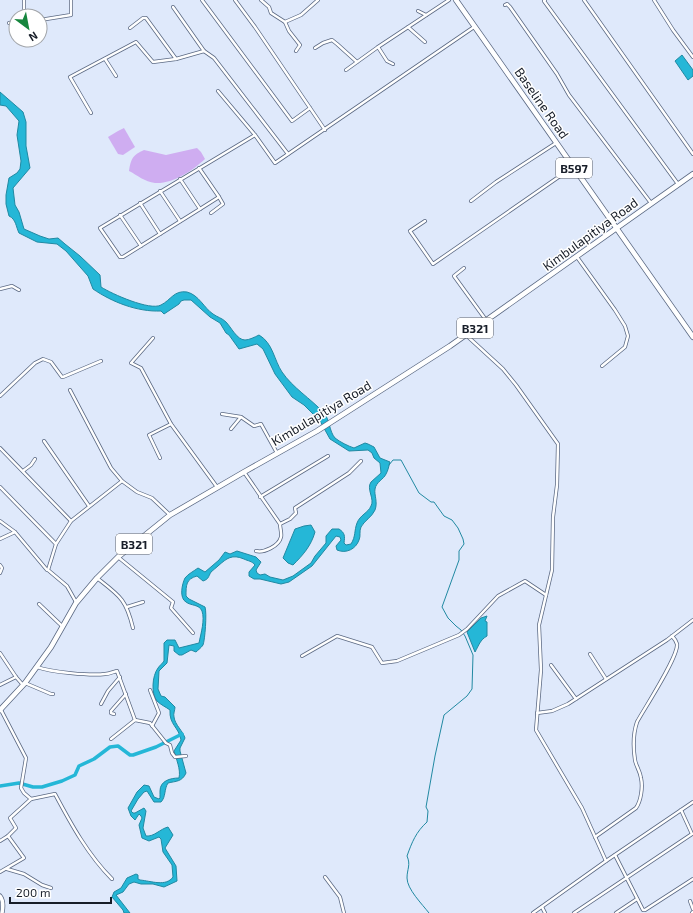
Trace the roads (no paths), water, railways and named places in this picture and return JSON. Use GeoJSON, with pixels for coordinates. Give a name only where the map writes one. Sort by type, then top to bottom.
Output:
{"type":"FeatureCollection","features":[{"type":"Feature","properties":{"kind":"main road","name":"Baseline Road"},"geometry":{"type":"LineString","coordinates":[[456,0],[693,336]]}},
{"type":"Feature","properties":{"kind":"main road","name":"Kimbulapitiya Road"},"geometry":{"type":"LineString","coordinates":[[0,709],[24,684],[37,667],[51,647],[76,602],[97,578],[118,557],[170,515],[330,424],[466,334],[693,174]]}},
{"type":"Feature","properties":{"kind":"street"},"geometry":{"type":"LineString","coordinates":[[48,19],[71,15],[71,0]]}},
{"type":"Feature","properties":{"kind":"street"},"geometry":{"type":"LineString","coordinates":[[202,0],[292,121],[310,108]]}},
{"type":"Feature","properties":{"kind":"street"},"geometry":{"type":"LineString","coordinates":[[235,0],[325,130]]}},
{"type":"Feature","properties":{"kind":"street"},"geometry":{"type":"LineString","coordinates":[[261,0],[269,7],[271,13],[285,22],[289,31],[300,45],[296,51]]}},
{"type":"Feature","properties":{"kind":"street"},"geometry":{"type":"LineString","coordinates":[[285,22],[301,15],[318,0]]}},
{"type":"Feature","properties":{"kind":"street"},"geometry":{"type":"LineString","coordinates":[[346,70],[449,0]]}},
{"type":"Feature","properties":{"kind":"street"},"geometry":{"type":"LineString","coordinates":[[545,0],[544,1],[678,184]]}},
{"type":"Feature","properties":{"kind":"street"},"geometry":{"type":"LineString","coordinates":[[584,0],[693,154]]}},
{"type":"Feature","properties":{"kind":"street"},"geometry":{"type":"LineString","coordinates":[[654,0],[673,30],[693,57]]}},
{"type":"Feature","properties":{"kind":"street"},"geometry":{"type":"LineString","coordinates":[[505,5],[507,4],[510,7],[557,74],[569,95],[651,203]]}},
{"type":"Feature","properties":{"kind":"street"},"geometry":{"type":"LineString","coordinates":[[173,7],[204,51],[214,58],[288,154]]}},
{"type":"Feature","properties":{"kind":"street"},"geometry":{"type":"LineString","coordinates":[[418,11],[426,15]]}},
{"type":"Feature","properties":{"kind":"street"},"geometry":{"type":"LineString","coordinates":[[130,28],[143,18],[146,18],[176,58]]}},
{"type":"Feature","properties":{"kind":"street"},"geometry":{"type":"LineString","coordinates":[[408,27],[425,42]]}},
{"type":"Feature","properties":{"kind":"street"},"geometry":{"type":"LineString","coordinates":[[218,91],[255,135],[275,163],[474,27]]}},
{"type":"Feature","properties":{"kind":"street"},"geometry":{"type":"LineString","coordinates":[[315,48],[332,40],[357,62]]}},
{"type":"Feature","properties":{"kind":"street"},"geometry":{"type":"LineString","coordinates":[[91,113],[70,77],[136,42],[153,62],[204,51]]}},
{"type":"Feature","properties":{"kind":"street"},"geometry":{"type":"LineString","coordinates":[[378,47],[387,61],[393,64]]}},
{"type":"Feature","properties":{"kind":"street"},"geometry":{"type":"LineString","coordinates":[[105,59],[116,76]]}},
{"type":"Feature","properties":{"kind":"street"},"geometry":{"type":"LineString","coordinates":[[219,197],[123,257],[120,257],[100,228],[255,135]]}},
{"type":"Feature","properties":{"kind":"street"},"geometry":{"type":"LineString","coordinates":[[471,201],[496,182],[556,142]]}},
{"type":"Feature","properties":{"kind":"street"},"geometry":{"type":"LineString","coordinates":[[425,220],[410,231],[433,264],[573,167]]}},
{"type":"Feature","properties":{"kind":"street"},"geometry":{"type":"LineString","coordinates":[[199,168],[223,204],[211,213]]}},
{"type":"Feature","properties":{"kind":"street"},"geometry":{"type":"LineString","coordinates":[[180,179],[200,209]]}},
{"type":"Feature","properties":{"kind":"street"},"geometry":{"type":"LineString","coordinates":[[160,191],[180,221]]}},
{"type":"Feature","properties":{"kind":"street"},"geometry":{"type":"LineString","coordinates":[[140,203],[160,234]]}},
{"type":"Feature","properties":{"kind":"street"},"geometry":{"type":"LineString","coordinates":[[120,215],[140,246]]}},
{"type":"Feature","properties":{"kind":"street"},"geometry":{"type":"LineString","coordinates":[[576,257],[615,310],[625,326],[628,336],[625,347],[602,366]]}},
{"type":"Feature","properties":{"kind":"street"},"geometry":{"type":"LineString","coordinates":[[464,268],[454,276],[486,320]]}},
{"type":"Feature","properties":{"kind":"street"},"geometry":{"type":"LineString","coordinates":[[0,289],[12,286],[19,290]]}},
{"type":"Feature","properties":{"kind":"street"},"geometry":{"type":"LineString","coordinates":[[466,334],[507,374],[558,444],[557,485],[553,517],[552,570],[539,625],[541,670],[536,730],[582,808],[606,861]]}},
{"type":"Feature","properties":{"kind":"street"},"geometry":{"type":"LineString","coordinates":[[153,338],[131,363],[141,368],[171,424],[217,487]]}},
{"type":"Feature","properties":{"kind":"street"},"geometry":{"type":"LineString","coordinates":[[0,396],[35,362],[43,359],[51,362],[62,377],[101,360]]}},
{"type":"Feature","properties":{"kind":"street"},"geometry":{"type":"LineString","coordinates":[[70,390],[111,468],[122,481],[137,492],[152,498],[170,515]]}},
{"type":"Feature","properties":{"kind":"street"},"geometry":{"type":"LineString","coordinates":[[222,414],[241,417],[254,426],[261,424],[278,453]]}},
{"type":"Feature","properties":{"kind":"street"},"geometry":{"type":"LineString","coordinates":[[231,429],[241,417]]}},
{"type":"Feature","properties":{"kind":"street"},"geometry":{"type":"LineString","coordinates":[[160,458],[149,435],[171,424]]}},
{"type":"Feature","properties":{"kind":"street"},"geometry":{"type":"LineString","coordinates":[[44,441],[89,506]]}},
{"type":"Feature","properties":{"kind":"street"},"geometry":{"type":"LineString","coordinates":[[0,448],[71,521]]}},
{"type":"Feature","properties":{"kind":"street"},"geometry":{"type":"LineString","coordinates":[[260,497],[328,456]]}},
{"type":"Feature","properties":{"kind":"street"},"geometry":{"type":"LineString","coordinates":[[23,471],[35,460]]}},
{"type":"Feature","properties":{"kind":"street"},"geometry":{"type":"LineString","coordinates":[[280,524],[290,519],[296,513],[295,508],[349,473],[361,461]]}},
{"type":"Feature","properties":{"kind":"street"},"geometry":{"type":"LineString","coordinates":[[31,465],[35,467]]}},
{"type":"Feature","properties":{"kind":"street"},"geometry":{"type":"LineString","coordinates":[[244,472],[280,524],[281,538],[277,544],[262,552],[256,551]]}},
{"type":"Feature","properties":{"kind":"street"},"geometry":{"type":"LineString","coordinates":[[48,570],[56,544],[71,521],[122,481]]}},
{"type":"Feature","properties":{"kind":"street"},"geometry":{"type":"LineString","coordinates":[[0,487],[56,544]]}},
{"type":"Feature","properties":{"kind":"street"},"geometry":{"type":"LineString","coordinates":[[0,521],[15,532],[48,570],[67,586],[76,602]]}},
{"type":"Feature","properties":{"kind":"street"},"geometry":{"type":"LineString","coordinates":[[0,539],[15,532]]}},
{"type":"Feature","properties":{"kind":"street"},"geometry":{"type":"LineString","coordinates":[[118,557],[172,602],[170,608],[193,634]]}},
{"type":"Feature","properties":{"kind":"street"},"geometry":{"type":"LineString","coordinates":[[0,565],[2,568],[0,573]]}},
{"type":"Feature","properties":{"kind":"street"},"geometry":{"type":"LineString","coordinates":[[97,578],[118,595],[126,607],[133,628]]}},
{"type":"Feature","properties":{"kind":"street"},"geometry":{"type":"LineString","coordinates":[[302,656],[336,636],[372,646],[382,663],[397,661],[458,635],[467,629],[498,596],[525,581],[546,595]]}},
{"type":"Feature","properties":{"kind":"street"},"geometry":{"type":"LineString","coordinates":[[126,607],[143,602]]}},
{"type":"Feature","properties":{"kind":"street"},"geometry":{"type":"LineString","coordinates":[[39,604],[62,626]]}},
{"type":"Feature","properties":{"kind":"street"},"geometry":{"type":"LineString","coordinates":[[537,713],[552,711],[568,704],[693,621]]}},
{"type":"Feature","properties":{"kind":"street"},"geometry":{"type":"LineString","coordinates":[[595,837],[636,808],[638,804],[642,785],[635,761],[635,728],[670,665],[677,644],[672,636]]}},
{"type":"Feature","properties":{"kind":"street"},"geometry":{"type":"LineString","coordinates":[[0,653],[16,677],[24,684],[53,694]]}},
{"type":"Feature","properties":{"kind":"street"},"geometry":{"type":"LineString","coordinates":[[590,654],[606,679]]}},
{"type":"Feature","properties":{"kind":"street"},"geometry":{"type":"LineString","coordinates":[[551,665],[576,698]]}},
{"type":"Feature","properties":{"kind":"street"},"geometry":{"type":"LineString","coordinates":[[37,667],[53,671],[92,674],[104,674],[117,671],[135,720]]}},
{"type":"Feature","properties":{"kind":"street"},"geometry":{"type":"LineString","coordinates":[[0,685],[16,677]]}},
{"type":"Feature","properties":{"kind":"street"},"geometry":{"type":"LineString","coordinates":[[101,704],[108,691],[120,677]]}},
{"type":"Feature","properties":{"kind":"street"},"geometry":{"type":"LineString","coordinates":[[150,690],[159,713],[152,726]]}},
{"type":"Feature","properties":{"kind":"street"},"geometry":{"type":"LineString","coordinates":[[114,714],[111,713],[111,711],[126,694]]}},
{"type":"Feature","properties":{"kind":"street"},"geometry":{"type":"LineString","coordinates":[[0,709],[26,758],[21,788],[24,794],[31,799]]}},
{"type":"Feature","properties":{"kind":"street"},"geometry":{"type":"LineString","coordinates":[[111,739],[135,720],[145,721],[150,723],[166,743],[170,745],[172,753],[175,757],[186,756]]}},
{"type":"Feature","properties":{"kind":"street"},"geometry":{"type":"LineString","coordinates":[[0,841],[16,828],[10,818],[31,799],[55,794],[66,816],[87,850],[112,879]]}},
{"type":"Feature","properties":{"kind":"street"},"geometry":{"type":"LineString","coordinates":[[533,913],[693,802]]}},
{"type":"Feature","properties":{"kind":"street"},"geometry":{"type":"LineString","coordinates":[[574,913],[692,834],[682,810]]}},
{"type":"Feature","properties":{"kind":"street"},"geometry":{"type":"LineString","coordinates":[[0,872],[24,858],[8,836]]}},
{"type":"Feature","properties":{"kind":"street"},"geometry":{"type":"LineString","coordinates":[[615,855],[625,878],[643,910],[693,879]]}},
{"type":"Feature","properties":{"kind":"street"},"geometry":{"type":"LineString","coordinates":[[6,869],[24,874],[42,885],[51,888]]}},
{"type":"Feature","properties":{"kind":"street"},"geometry":{"type":"LineString","coordinates":[[325,877],[340,897],[344,913]]}},
{"type":"Feature","properties":{"kind":"street"},"geometry":{"type":"LineString","coordinates":[[0,896],[3,908],[2,913]]}},
{"type":"Feature","properties":{"kind":"street"},"geometry":{"type":"LineString","coordinates":[[616,913],[637,899]]}},
{"type":"Feature","properties":{"kind":"street"},"geometry":{"type":"LineString","coordinates":[[690,901],[693,909]]}},
{"type":"Feature","properties":{"kind":"street"},"geometry":{"type":"LineString","coordinates":[[542,906],[545,913]]}},
{"type":"Feature","properties":{"kind":"water"},"geometry":{"type":"Polygon","coordinates":[[[682,55],[693,70],[693,76],[688,80],[675,61],[682,55]]]}},
{"type":"Feature","properties":{"kind":"water"},"geometry":{"type":"Polygon","coordinates":[[[0,92],[23,112],[26,122],[26,146],[30,168],[13,188],[15,205],[19,212],[24,229],[49,239],[58,238],[100,275],[101,287],[113,294],[140,304],[156,306],[161,305],[179,292],[187,292],[195,296],[210,311],[228,324],[239,338],[247,340],[259,335],[264,338],[286,378],[324,413],[335,438],[354,448],[365,443],[368,444],[374,447],[380,458],[390,462],[385,476],[378,482],[376,487],[375,510],[362,525],[358,543],[350,550],[337,550],[336,546],[341,540],[340,537],[336,536],[312,566],[289,582],[281,584],[254,579],[249,576],[249,572],[255,565],[250,561],[236,557],[224,561],[211,572],[205,580],[203,581],[197,576],[193,577],[187,583],[186,596],[205,607],[206,626],[203,645],[196,652],[191,650],[179,655],[174,651],[174,646],[169,645],[167,663],[159,671],[158,689],[161,696],[165,697],[175,707],[175,720],[185,738],[180,751],[186,773],[181,780],[168,783],[164,798],[161,802],[154,802],[147,791],[144,792],[138,799],[131,811],[135,813],[144,808],[146,811],[143,828],[146,836],[152,835],[168,827],[173,835],[165,848],[176,866],[177,881],[164,887],[134,882],[129,884],[123,892],[116,895],[130,913],[124,913],[112,897],[114,892],[121,888],[127,878],[136,874],[140,880],[162,883],[173,877],[172,865],[163,852],[161,839],[159,837],[149,841],[142,838],[139,825],[142,818],[139,814],[135,820],[131,816],[128,808],[137,792],[144,785],[149,786],[154,797],[159,799],[160,788],[164,782],[169,779],[179,778],[179,768],[174,751],[181,740],[180,736],[171,719],[170,710],[155,698],[153,685],[156,671],[164,661],[164,643],[167,640],[175,640],[179,648],[199,643],[203,615],[199,607],[188,603],[182,597],[182,587],[185,578],[198,568],[205,572],[219,560],[225,552],[230,554],[237,551],[256,557],[261,562],[256,570],[260,575],[265,574],[270,577],[283,580],[293,576],[311,563],[326,543],[326,536],[332,529],[341,530],[344,535],[344,543],[346,545],[351,544],[358,520],[371,506],[372,500],[369,488],[371,482],[381,473],[380,463],[368,450],[349,451],[330,439],[320,421],[304,405],[292,397],[275,374],[263,349],[257,344],[239,349],[220,323],[210,317],[191,300],[181,301],[164,314],[161,311],[143,310],[117,302],[93,289],[88,276],[66,251],[57,244],[37,242],[19,233],[14,221],[9,216],[6,204],[6,195],[9,178],[20,169],[21,161],[17,135],[19,121],[6,106],[0,105],[0,92]]]}},
{"type":"Feature","properties":{"kind":"water"},"geometry":{"type":"Polygon","coordinates":[[[311,525],[315,532],[309,546],[293,565],[288,563],[283,558],[295,529],[311,525]]]}},
{"type":"Feature","properties":{"kind":"water"},"geometry":{"type":"Polygon","coordinates":[[[487,616],[485,621],[487,622],[487,636],[481,641],[475,652],[467,632],[481,618],[487,616]]]}},
{"type":"Feature","properties":{"kind":"waterway"},"geometry":{"type":"LineString","coordinates":[[389,465],[393,460],[401,460],[419,493],[431,502],[434,502],[444,516],[452,520],[458,528],[464,544],[459,551],[459,560],[442,607],[448,618],[461,630],[465,636],[473,655],[472,689],[467,696],[444,715],[426,807],[428,811],[427,822],[415,838],[407,856],[409,865],[407,875],[409,887],[429,913]]}},
{"type":"Feature","properties":{"kind":"waterway"},"geometry":{"type":"LineString","coordinates":[[0,786],[19,783],[33,787],[42,787],[75,775],[79,766],[94,759],[110,747],[118,746],[130,755],[133,755],[156,747],[182,734]]}}]}
